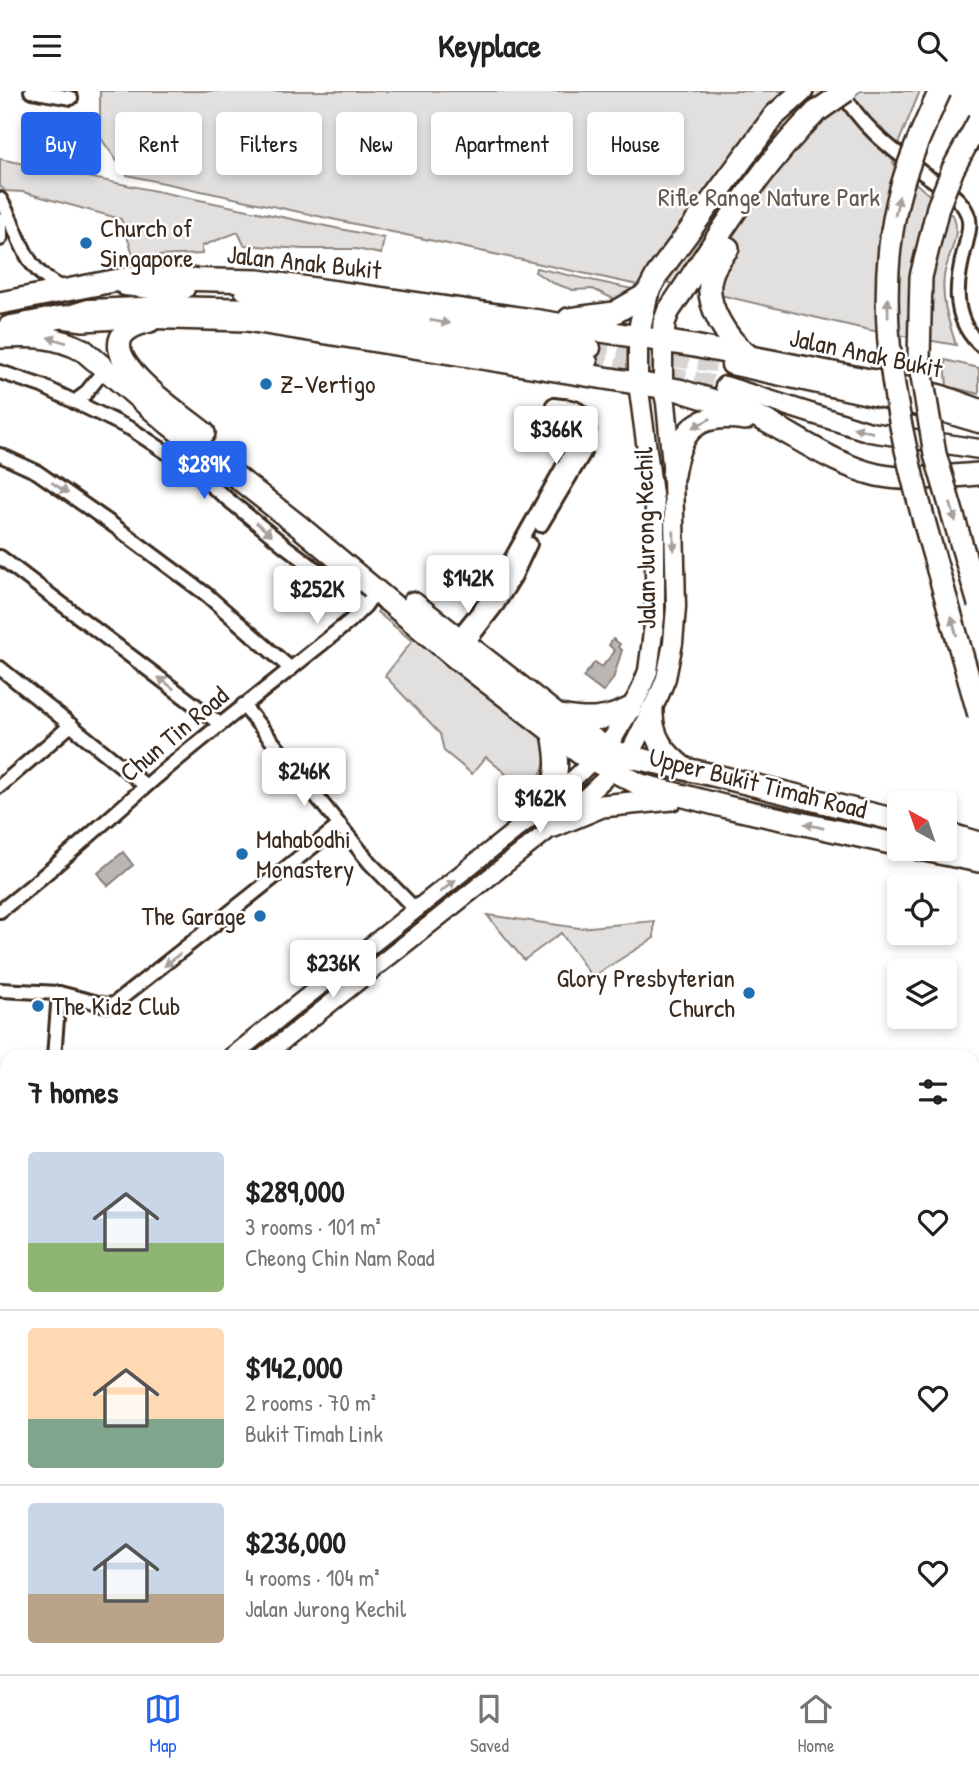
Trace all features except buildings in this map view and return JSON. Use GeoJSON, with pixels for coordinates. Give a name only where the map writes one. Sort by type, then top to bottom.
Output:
{"type":"FeatureCollection","features":[{"type":"Feature","properties":{"kind":"highway"},"geometry":{"type":"LineString","coordinates":[[638,337],[648,295],[666,262],[775,115],[802,91]]}},
{"type":"Feature","properties":{"kind":"highway"},"geometry":{"type":"LineString","coordinates":[[663,341],[668,312],[701,277],[757,199],[766,169],[790,137],[816,112],[844,91]]}},
{"type":"Feature","properties":{"kind":"highway"},"geometry":{"type":"LineString","coordinates":[[940,91],[918,142],[899,199],[889,274],[888,339],[895,395],[911,475],[979,715]]}},
{"type":"Feature","properties":{"kind":"highway"},"geometry":{"type":"LineString","coordinates":[[979,121],[953,169],[938,207],[921,277],[919,358],[935,454],[979,604]]}},
{"type":"Feature","properties":{"kind":"highway"},"geometry":{"type":"LineString","coordinates":[[701,277],[710,289],[718,319],[736,346],[741,361]]}},
{"type":"Feature","properties":{"kind":"highway","name":"Jalan Anak Bukit"},"geometry":{"type":"LineString","coordinates":[[104,283],[129,278],[259,282],[539,321],[663,341],[741,361],[880,382],[940,396],[979,410]]}},
{"type":"Feature","properties":{"kind":"highway"},"geometry":{"type":"LineString","coordinates":[[0,303],[104,283]]}},
{"type":"Feature","properties":{"kind":"highway"},"geometry":{"type":"LineString","coordinates":[[539,321],[614,313],[648,295]]}},
{"type":"Feature","properties":{"kind":"highway","name":"Jalan Anak Bukit"},"geometry":{"type":"LineString","coordinates":[[0,328],[62,317],[84,320],[247,320],[679,390],[710,398],[764,421],[851,468],[878,475],[925,477],[979,474]]}},
{"type":"Feature","properties":{"kind":"highway","name":"Upper Bukit Timah Road"},"geometry":{"type":"LineString","coordinates":[[166,318],[135,325],[124,333],[119,344],[120,356],[130,372],[456,648],[555,724],[619,764],[641,785],[887,842]]}},
{"type":"Feature","properties":{"kind":"highway","name":"Upper Bukit Timah Road"},"geometry":{"type":"LineString","coordinates":[[0,337],[40,335],[83,350],[370,599],[456,648]]}},
{"type":"Feature","properties":{"kind":"highway"},"geometry":{"type":"LineString","coordinates":[[673,475],[681,441],[691,428],[703,420],[722,416],[764,421]]}},
{"type":"Feature","properties":{"kind":"highway"},"geometry":{"type":"LineString","coordinates":[[547,805],[557,776],[555,724],[598,720],[642,709],[652,722],[656,739],[685,769]]}},
{"type":"Feature","properties":{"kind":"highway","name":"Upper Bukit Timah Road"},"geometry":{"type":"LineString","coordinates":[[619,764],[685,769],[887,818]]}},
{"type":"Feature","properties":{"kind":"highway"},"geometry":{"type":"LineString","coordinates":[[554,826],[602,806],[688,797]]}},
{"type":"Feature","properties":{"kind":"highway"},"geometry":{"type":"LineString","coordinates":[[957,842],[979,858]]}},
{"type":"Feature","properties":{"kind":"highway"},"geometry":{"type":"LineString","coordinates":[[957,855],[979,858]]}},
{"type":"Feature","properties":{"kind":"main road","name":"Jalan Anak Bukit"},"geometry":{"type":"LineString","coordinates":[[62,317],[88,309],[166,306],[256,308],[590,355],[256,291],[151,289],[104,283]]}},
{"type":"Feature","properties":{"kind":"main road","name":"Jalan Jurong Kechil"},"geometry":{"type":"LineString","coordinates":[[272,1050],[554,826],[619,764],[642,709],[655,617],[654,509],[638,383],[638,337]]}},
{"type":"Feature","properties":{"kind":"main road","name":"Jalan Jurong Kechil"},"geometry":{"type":"LineString","coordinates":[[240,1050],[547,805],[642,709],[666,678],[676,607],[673,475],[663,389],[663,341]]}},
{"type":"Feature","properties":{"kind":"main road","name":"Jalan Anak Bukit"},"geometry":{"type":"LineString","coordinates":[[741,361],[979,423]]}},
{"type":"Feature","properties":{"kind":"main road"},"geometry":{"type":"LineString","coordinates":[[725,386],[870,432],[979,449]]}},
{"type":"Feature","properties":{"kind":"street"},"geometry":{"type":"LineString","coordinates":[[31,91],[71,97]]}},
{"type":"Feature","properties":{"kind":"street"},"geometry":{"type":"LineString","coordinates":[[844,91],[859,118],[974,216],[958,274],[957,297],[962,322],[979,344]]}},
{"type":"Feature","properties":{"kind":"street"},"geometry":{"type":"LineString","coordinates":[[1,201],[29,260],[47,280],[67,289]]}},
{"type":"Feature","properties":{"kind":"street"},"geometry":{"type":"LineString","coordinates":[[0,220],[0,239]]}},
{"type":"Feature","properties":{"kind":"street"},"geometry":{"type":"LineString","coordinates":[[74,402],[105,369]]}},
{"type":"Feature","properties":{"kind":"street"},"geometry":{"type":"LineString","coordinates":[[0,373],[42,386],[131,429],[187,466],[285,546],[370,599]]}},
{"type":"Feature","properties":{"kind":"street"},"geometry":{"type":"LineString","coordinates":[[87,408],[88,390]]}},
{"type":"Feature","properties":{"kind":"street"},"geometry":{"type":"LineString","coordinates":[[456,648],[489,599],[574,447],[577,435],[574,423],[553,405],[576,407],[585,414],[589,430]]}},
{"type":"Feature","properties":{"kind":"street"},"geometry":{"type":"LineString","coordinates":[[456,648],[497,605],[584,453]]}},
{"type":"Feature","properties":{"kind":"street"},"geometry":{"type":"LineString","coordinates":[[0,455],[37,472],[123,533],[207,596],[291,669]]}},
{"type":"Feature","properties":{"kind":"street"},"geometry":{"type":"LineString","coordinates":[[0,557],[220,724]]}},
{"type":"Feature","properties":{"kind":"street","name":"Chun Tin Road"},"geometry":{"type":"LineString","coordinates":[[0,911],[31,888],[220,724],[291,669],[370,599]]}},
{"type":"Feature","properties":{"kind":"street"},"geometry":{"type":"LineString","coordinates":[[0,668],[146,786]]}},
{"type":"Feature","properties":{"kind":"street"},"geometry":{"type":"LineString","coordinates":[[243,705],[370,863],[417,911]]}},
{"type":"Feature","properties":{"kind":"street"},"geometry":{"type":"LineString","coordinates":[[0,786],[71,725]]}},
{"type":"Feature","properties":{"kind":"street"},"geometry":{"type":"LineString","coordinates":[[0,990],[60,993],[106,1005],[114,1004],[340,825]]}},
{"type":"Feature","properties":{"kind":"street"},"geometry":{"type":"LineString","coordinates":[[55,1050],[60,993]]}},
{"type":"Feature","properties":{"kind":"green space","name":"Rifle Range Nature Park"},"geometry":{"type":"Polygon","coordinates":[[[100,91],[830,91],[839,107],[861,91],[920,91],[893,163],[954,217],[955,239],[943,285],[946,311],[956,345],[869,330],[648,278],[643,286],[127,175],[202,175],[202,112],[115,112],[115,158],[101,138],[100,91]]]}},
{"type":"Feature","properties":{"kind":"green space"},"geometry":{"type":"Polygon","coordinates":[[[0,159],[21,163],[21,175],[78,175],[384,238],[381,254],[356,249],[244,245],[238,232],[202,246],[202,254],[134,257],[121,219],[23,192],[5,191],[0,186],[0,159]]]}},
{"type":"Feature","properties":{"kind":"green space"},"geometry":{"type":"Polygon","coordinates":[[[536,268],[632,289],[618,301],[593,289],[573,290],[553,283],[535,272],[536,268]]]}},
{"type":"Feature","properties":{"kind":"green space"},"geometry":{"type":"Polygon","coordinates":[[[945,360],[979,368],[979,394],[947,386],[945,360]]]}},
{"type":"Feature","properties":{"kind":"green space"},"geometry":{"type":"Polygon","coordinates":[[[382,606],[397,609],[547,743],[542,770],[528,793],[486,757],[472,774],[444,751],[440,734],[385,676],[412,641],[377,612],[382,606]]]}},
{"type":"Feature","properties":{"kind":"green space"},"geometry":{"type":"Polygon","coordinates":[[[487,915],[579,928],[654,921],[654,938],[592,977],[561,933],[524,960],[487,915]]]}},
{"type":"Feature","properties":{"kind":"shaded area"},"geometry":{"type":"Polygon","coordinates":[[[613,639],[620,644],[618,647],[622,650],[613,679],[603,692],[583,677],[595,662],[602,667],[615,651],[609,645],[613,639]]]}},
{"type":"Feature","properties":{"kind":"shaded area"},"geometry":{"type":"Polygon","coordinates":[[[123,852],[133,865],[108,886],[98,873],[123,852]]]}},
{"type":"Feature","properties":{"kind":"tunnel"},"geometry":{"type":"LineString","coordinates":[[591,348],[731,365]]}},
{"type":"Feature","properties":{"kind":"tunnel"},"geometry":{"type":"LineString","coordinates":[[588,362],[725,386]]}},
{"type":"Feature","properties":{"kind":"place","name":"Church of Singapore"},"geometry":{"type":"Point","coordinates":[86,243]}},
{"type":"Feature","properties":{"kind":"place","name":"Z-Vertigo"},"geometry":{"type":"Point","coordinates":[266,384]}},
{"type":"Feature","properties":{"kind":"place","name":"Mahabodhi Monastery"},"geometry":{"type":"Point","coordinates":[242,854]}},
{"type":"Feature","properties":{"kind":"place","name":"The Garage"},"geometry":{"type":"Point","coordinates":[260,916]}},
{"type":"Feature","properties":{"kind":"place","name":"Glory Presbyterian Church"},"geometry":{"type":"Point","coordinates":[749,993]}},
{"type":"Feature","properties":{"kind":"place","name":"The Kidz Club"},"geometry":{"type":"Point","coordinates":[38,1006]}}]}
